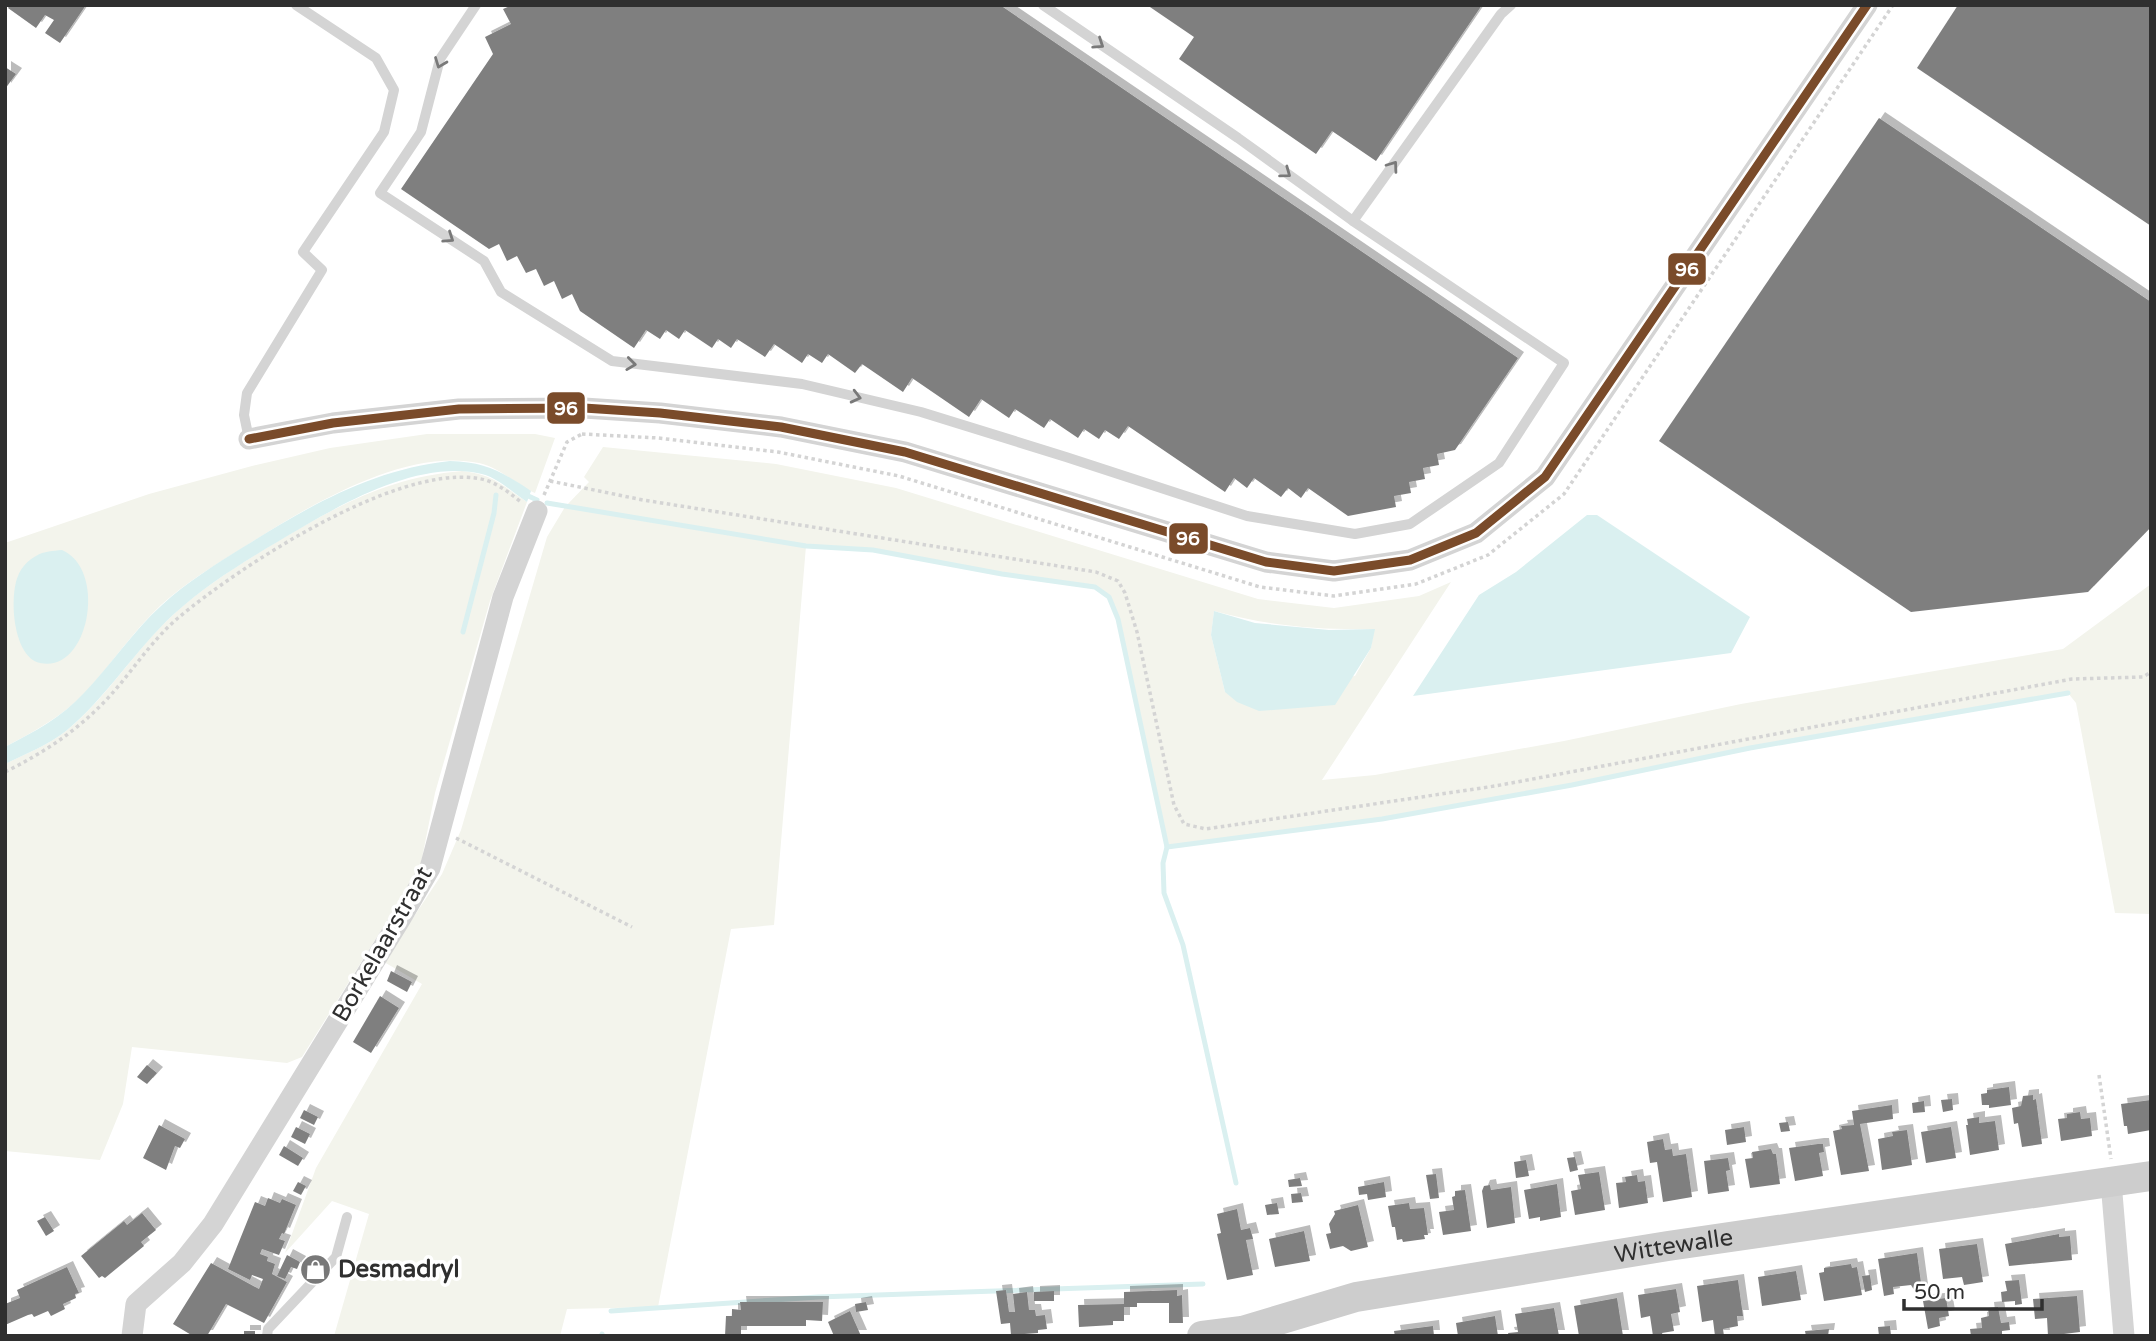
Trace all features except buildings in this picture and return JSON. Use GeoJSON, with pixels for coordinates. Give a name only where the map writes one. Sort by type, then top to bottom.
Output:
{"type":"FeatureCollection","features":[{"type":"Feature","properties":{"kind":"street"},"geometry":{"type":"LineString","coordinates":[[249,439],[333,423],[459,409],[584,408],[660,413],[782,427],[905,452],[1266,562],[1334,570],[1409,560],[1476,533],[1545,477],[1867,5]]}},
{"type":"Feature","properties":{"kind":"street","name":"Borkelaarstraat"},"geometry":{"type":"LineString","coordinates":[[132,1336],[136,1304],[182,1263],[213,1224],[430,868],[503,597],[537,511]]}},
{"type":"Feature","properties":{"kind":"street","name":"Wittewalle"},"geometry":{"type":"LineString","coordinates":[[1202,1336],[1244,1333],[1356,1297],[1668,1246],[2151,1176]]}},
{"type":"Feature","properties":{"kind":"street"},"geometry":{"type":"LineString","coordinates":[[2112,1182],[2124,1336]]}},
{"type":"Feature","properties":{"kind":"lane"},"geometry":{"type":"LineString","coordinates":[[249,439],[244,415],[247,393],[322,271],[303,252],[384,132],[394,90],[376,58],[296,5]]}},
{"type":"Feature","properties":{"kind":"lane"},"geometry":{"type":"LineString","coordinates":[[476,5],[440,59],[421,132],[380,193],[484,261],[501,292],[612,361],[802,384],[921,412],[1247,516],[1355,534],[1410,524],[1499,463],[1564,363],[1353,221],[1238,138],[1043,5]]}},
{"type":"Feature","properties":{"kind":"lane"},"geometry":{"type":"LineString","coordinates":[[1353,221],[1501,14],[1511,5]]}},
{"type":"Feature","properties":{"kind":"lane"},"geometry":{"type":"LineString","coordinates":[[267,1336],[268,1329],[336,1257],[347,1217]]}},
{"type":"Feature","properties":{"kind":"path"},"geometry":{"type":"LineString","coordinates":[[5,772],[43,753],[79,726],[109,697],[144,653],[176,620],[211,592],[279,548],[363,502],[442,478],[476,478],[503,488],[537,511],[567,442],[582,434],[658,438],[778,452],[899,476],[1260,587],[1334,596],[1416,584],[1488,555],[1564,494],[1893,5]]}},
{"type":"Feature","properties":{"kind":"path"},"geometry":{"type":"LineString","coordinates":[[550,481],[643,500],[1096,572],[1118,581],[1125,593],[1137,632],[1174,805],[1184,824],[1206,829],[1495,786],[2072,679],[2143,677],[2151,672]]}},
{"type":"Feature","properties":{"kind":"path"},"geometry":{"type":"LineString","coordinates":[[441,830],[632,927]]}},
{"type":"Feature","properties":{"kind":"path"},"geometry":{"type":"LineString","coordinates":[[2099,1075],[2112,1182]]}},
{"type":"Feature","properties":{"kind":"shaded area"},"geometry":{"type":"Polygon","coordinates":[[[427,434],[535,434],[555,438],[535,493],[487,466],[450,460],[387,472],[356,484],[296,515],[211,567],[170,597],[141,626],[84,694],[66,710],[5,747],[5,543],[149,494],[252,466],[330,448],[427,434]]]}},
{"type":"Feature","properties":{"kind":"shaded area"},"geometry":{"type":"Polygon","coordinates":[[[603,447],[776,464],[896,488],[1258,599],[1334,608],[1419,596],[1451,582],[1322,780],[1375,775],[1564,741],[1741,704],[2063,649],[2151,584],[2151,914],[2115,913],[2076,703],[2068,693],[1750,748],[1572,785],[1382,819],[1167,847],[1118,619],[1109,597],[1095,587],[1002,574],[873,550],[806,546],[774,925],[731,929],[658,1307],[567,1309],[560,1336],[334,1336],[369,1214],[332,1201],[285,1253],[316,1168],[422,984],[384,962],[442,874],[461,830],[547,537],[565,507],[589,482],[584,477],[603,447]],[[1214,611],[1211,635],[1225,692],[1355,676],[1371,648],[1374,629],[1294,626],[1214,611]]]}},
{"type":"Feature","properties":{"kind":"shaded area"},"geometry":{"type":"Polygon","coordinates":[[[450,461],[474,463],[502,473],[531,491],[527,502],[491,477],[452,471],[400,481],[348,502],[252,557],[199,593],[160,628],[81,718],[44,745],[5,764],[5,747],[47,723],[75,702],[151,615],[202,574],[293,517],[343,492],[394,472],[450,461]]]}},
{"type":"Feature","properties":{"kind":"shaded area"},"geometry":{"type":"Polygon","coordinates":[[[462,471],[490,478],[527,502],[490,601],[435,793],[420,868],[302,1057],[287,1063],[132,1047],[123,1104],[100,1160],[5,1151],[5,764],[66,731],[95,703],[175,613],[239,565],[324,515],[367,494],[412,479],[462,471]]]}},
{"type":"Feature","properties":{"kind":"shaded area"},"geometry":{"type":"Polygon","coordinates":[[[1587,515],[1597,515],[1750,617],[1731,653],[1413,696],[1479,595],[1516,572],[1587,515]]]}},
{"type":"Feature","properties":{"kind":"shaded area"},"geometry":{"type":"Polygon","coordinates":[[[62,550],[76,561],[85,578],[87,618],[81,637],[71,653],[57,662],[40,663],[24,650],[19,638],[14,611],[15,586],[21,570],[30,560],[42,553],[62,550]]]}},
{"type":"Feature","properties":{"kind":"shaded area"},"geometry":{"type":"Polygon","coordinates":[[[1214,611],[1255,623],[1329,630],[1375,629],[1371,648],[1335,705],[1259,711],[1237,702],[1225,692],[1211,635],[1214,611]]]}},
{"type":"Feature","properties":{"kind":"waterway"},"geometry":{"type":"LineString","coordinates":[[524,494],[537,500]]}},
{"type":"Feature","properties":{"kind":"waterway"},"geometry":{"type":"LineString","coordinates":[[463,632],[494,513],[496,495]]}},
{"type":"Feature","properties":{"kind":"waterway"},"geometry":{"type":"LineString","coordinates":[[547,503],[806,546],[873,550],[1002,574],[1095,587],[1109,597],[1118,619],[1167,847],[1163,863],[1164,893],[1183,945],[1236,1183]]}},
{"type":"Feature","properties":{"kind":"waterway"},"geometry":{"type":"LineString","coordinates":[[1167,847],[1382,819],[1572,785],[1750,748],[2068,693]]}},
{"type":"Feature","properties":{"kind":"waterway"},"geometry":{"type":"LineString","coordinates":[[611,1311],[818,1297],[1203,1284]]}},
{"type":"Feature","properties":{"kind":"transit line","name":"96"},"geometry":{"type":"LineString","coordinates":[[249,439],[333,423],[459,409],[584,408],[660,413],[781,427],[905,452],[1266,562],[1334,571],[1410,560],[1476,533],[1545,477],[1867,5]]}},
{"type":"Feature","properties":{"kind":"place","name":"Desmadryl"},"geometry":{"type":"Point","coordinates":[315,1269]}}]}
